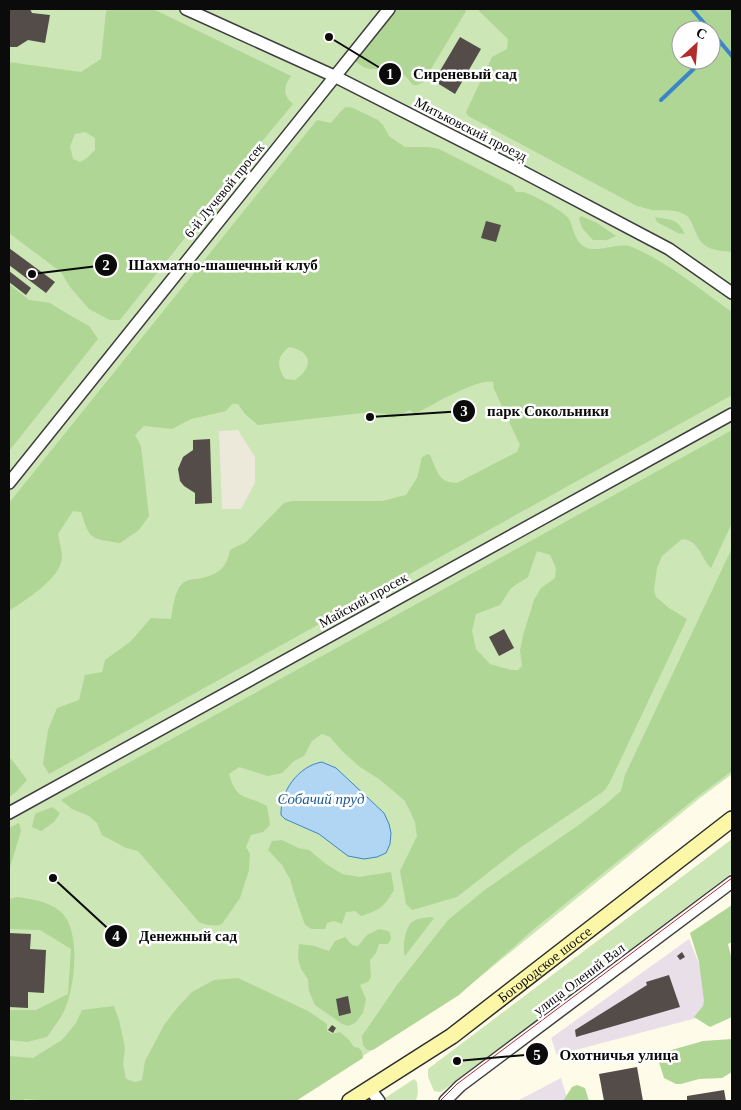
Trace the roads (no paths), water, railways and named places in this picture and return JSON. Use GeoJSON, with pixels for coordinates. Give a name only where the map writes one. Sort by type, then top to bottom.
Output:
{"type":"FeatureCollection","features":[{"type":"Feature","properties":{"kind":"main road","name":"Богородское шоссе"},"geometry":{"type":"LineString","coordinates":[[350,1101],[452,1036],[732,819]]}},
{"type":"Feature","properties":{"kind":"street","name":"Митьковский проезд"},"geometry":{"type":"LineString","coordinates":[[186,9],[334,76],[523,172],[669,249],[732,292]]}},
{"type":"Feature","properties":{"kind":"street","name":"6-й Лучевой просек"},"geometry":{"type":"LineString","coordinates":[[9,483],[389,9]]}},
{"type":"Feature","properties":{"kind":"street","name":"Майский просек"},"geometry":{"type":"LineString","coordinates":[[9,813],[732,414]]}},
{"type":"Feature","properties":{"kind":"street","name":"улица Олений Вал"},"geometry":{"type":"LineString","coordinates":[[445,1101],[460,1086],[732,882]]}},
{"type":"Feature","properties":{"kind":"street"},"geometry":{"type":"LineString","coordinates":[[370,1089],[379,1101]]}},
{"type":"Feature","properties":{"kind":"water","name":"Собачий пруд"},"geometry":{"type":"Polygon","coordinates":[[[322,762],[336,768],[384,813],[391,833],[390,844],[386,853],[364,859],[348,856],[319,834],[285,819],[281,815],[281,806],[292,781],[305,769],[313,764],[322,762]]]}},
{"type":"Feature","properties":{"kind":"waterway"},"geometry":{"type":"LineString","coordinates":[[692,9],[701,20]]}},
{"type":"Feature","properties":{"kind":"waterway"},"geometry":{"type":"LineString","coordinates":[[721,43],[732,56]]}},
{"type":"Feature","properties":{"kind":"waterway"},"geometry":{"type":"LineString","coordinates":[[661,100],[692,70]]}},
{"type":"Feature","properties":{"kind":"tram line"},"geometry":{"type":"LineString","coordinates":[[440,1101],[457,1084],[732,878]]}},
{"type":"Feature","properties":{"kind":"place","name":"Сиреневый сад"},"geometry":{"type":"Point","coordinates":[329,37]}},
{"type":"Feature","properties":{"kind":"place","name":"Шахматно-шашечный клуб"},"geometry":{"type":"Point","coordinates":[32,274]}},
{"type":"Feature","properties":{"kind":"place","name":"парк Сокольники"},"geometry":{"type":"Point","coordinates":[370,417]}},
{"type":"Feature","properties":{"kind":"place","name":"Денежный сад"},"geometry":{"type":"Point","coordinates":[53,878]}},
{"type":"Feature","properties":{"kind":"place","name":"Охотничья улица"},"geometry":{"type":"Point","coordinates":[457,1061]}}]}
